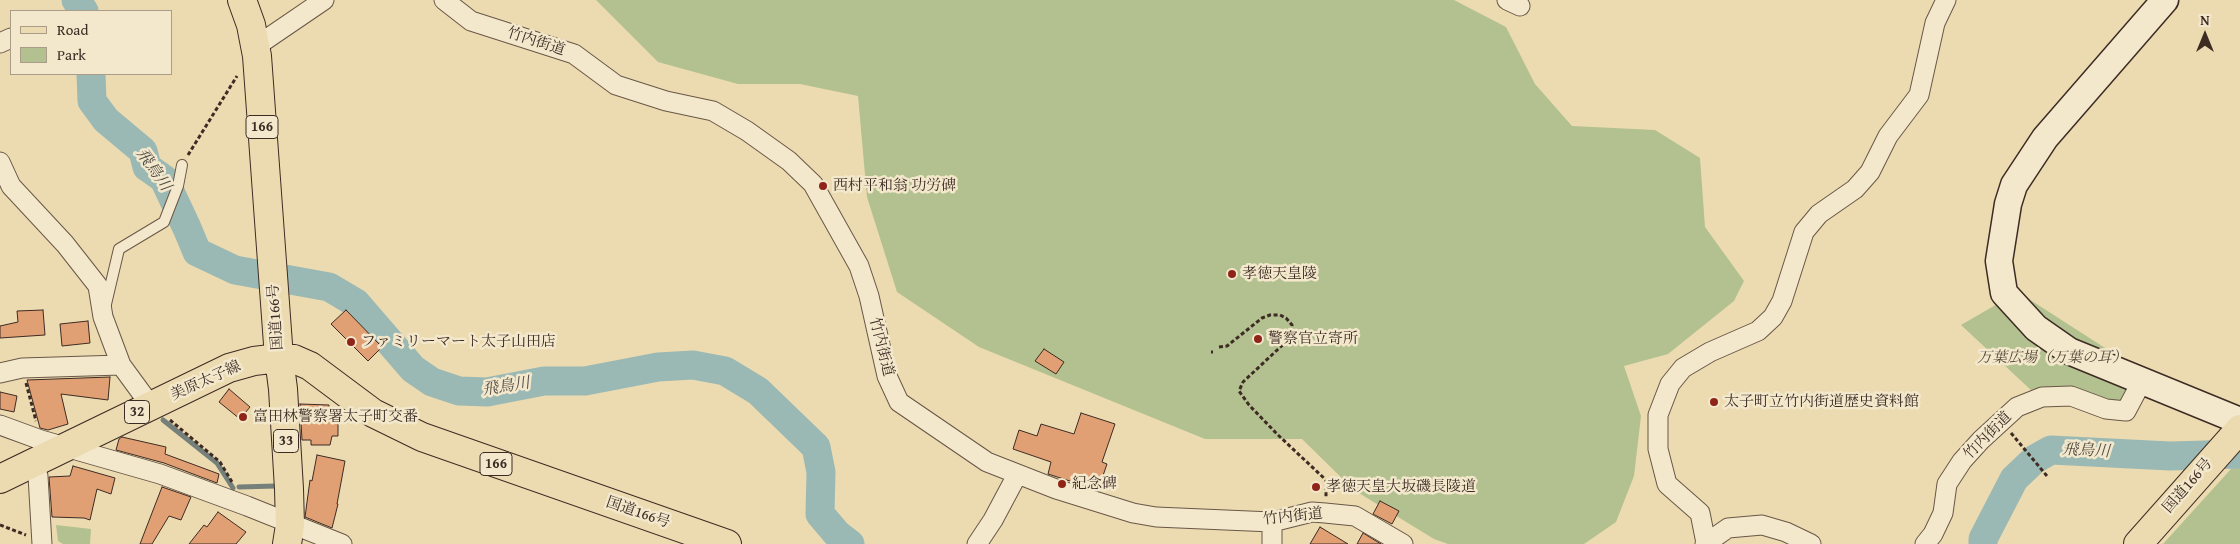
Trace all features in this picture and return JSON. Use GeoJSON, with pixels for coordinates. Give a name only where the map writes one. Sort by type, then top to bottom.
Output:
{"type":"FeatureCollection","features":[{"type":"Feature","properties":{"kind":"main road","name":"国道166号"},"geometry":{"type":"LineString","coordinates":[[242,0],[251,25],[256,51],[279,358],[294,359],[310,366],[373,413],[422,437],[728,544]]}},
{"type":"Feature","properties":{"kind":"main road","name":"美原太子線"},"geometry":{"type":"LineString","coordinates":[[0,479],[46,450],[152,405],[229,368],[254,361],[279,358]]}},
{"type":"Feature","properties":{"kind":"main road","name":"33"},"geometry":{"type":"LineString","coordinates":[[279,358],[289,480],[288,534]]}},
{"type":"Feature","properties":{"kind":"main road","name":"国道166号"},"geometry":{"type":"LineString","coordinates":[[2138,544],[2235,431]]}},
{"type":"Feature","properties":{"kind":"street"},"geometry":{"type":"LineString","coordinates":[[256,51],[324,0]]}},
{"type":"Feature","properties":{"kind":"street","name":"竹内街道"},"geometry":{"type":"LineString","coordinates":[[444,0],[472,21],[574,54],[616,85],[666,101],[712,111],[747,130],[789,161],[812,184],[858,266],[869,296],[887,376],[899,402],[987,462],[1056,489],[1156,517],[1272,522],[1312,512],[1326,512],[1355,516],[1403,544]]}},
{"type":"Feature","properties":{"kind":"street"},"geometry":{"type":"LineString","coordinates":[[1811,544],[1786,532],[1762,525],[1728,528],[1705,544],[1700,512],[1667,484],[1658,449],[1658,416],[1670,384],[1683,368],[1710,352],[1758,332],[1773,317],[1782,301],[1804,232],[1818,214],[1855,189],[1870,172],[1888,136],[1918,95],[1935,23],[1946,0]]}},
{"type":"Feature","properties":{"kind":"street"},"geometry":{"type":"LineString","coordinates":[[2165,0],[2045,138],[2014,185],[2008,204],[1999,261],[2004,293],[2036,328],[2069,351],[2142,381],[2235,431]]}},
{"type":"Feature","properties":{"kind":"street"},"geometry":{"type":"LineString","coordinates":[[0,162],[12,186],[66,244],[98,286],[103,317],[120,365],[152,405]]}},
{"type":"Feature","properties":{"kind":"street"},"geometry":{"type":"LineString","coordinates":[[0,373],[22,368],[120,365]]}},
{"type":"Feature","properties":{"kind":"street","name":"竹内街道"},"geometry":{"type":"LineString","coordinates":[[1925,544],[1933,534],[1943,513],[1948,484],[1962,461],[2017,407],[2042,398],[2071,396],[2106,409],[2126,410],[2142,381]]}},
{"type":"Feature","properties":{"kind":"street"},"geometry":{"type":"LineString","coordinates":[[0,425],[46,450],[160,474],[247,506],[288,534],[342,544]]}},
{"type":"Feature","properties":{"kind":"street"},"geometry":{"type":"LineString","coordinates":[[44,543],[38,476],[46,450]]}},
{"type":"Feature","properties":{"kind":"street"},"geometry":{"type":"LineString","coordinates":[[978,544],[994,520],[1017,475]]}},
{"type":"Feature","properties":{"kind":"street"},"geometry":{"type":"LineString","coordinates":[[1272,522],[1272,544]]}},
{"type":"Feature","properties":{"kind":"lane"},"geometry":{"type":"LineString","coordinates":[[103,317],[119,249],[164,222],[178,186],[182,165]]}},
{"type":"Feature","properties":{"kind":"path"},"geometry":{"type":"LineString","coordinates":[[182,165],[235,78],[256,51]]}},
{"type":"Feature","properties":{"kind":"path"},"geometry":{"type":"LineString","coordinates":[[1219,347],[1227,346],[1262,318],[1270,315],[1280,315],[1286,318],[1292,326],[1291,337],[1242,382],[1240,391],[1249,405],[1272,429],[1326,480],[1326,512]]}},
{"type":"Feature","properties":{"kind":"path"},"geometry":{"type":"LineString","coordinates":[[22,368],[46,450]]}},
{"type":"Feature","properties":{"kind":"path"},"geometry":{"type":"LineString","coordinates":[[152,405],[220,462],[247,506]]}},
{"type":"Feature","properties":{"kind":"path"},"geometry":{"type":"LineString","coordinates":[[2001,422],[2047,476]]}},
{"type":"Feature","properties":{"kind":"path"},"geometry":{"type":"LineString","coordinates":[[0,525],[44,543]]}},
{"type":"Feature","properties":{"kind":"green space"},"geometry":{"type":"Polygon","coordinates":[[[596,0],[1454,0],[1506,27],[1535,84],[1572,126],[1655,130],[1700,158],[1705,227],[1744,281],[1734,301],[1668,354],[1624,366],[1641,416],[1634,476],[1616,522],[1584,544],[1448,544],[1434,539],[1354,490],[1302,439],[1205,439],[979,347],[897,292],[867,197],[858,96],[800,84],[738,84],[658,62],[596,0]]]}},
{"type":"Feature","properties":{"kind":"green space","name":"万葉広場（万葉の耳）"},"geometry":{"type":"Polygon","coordinates":[[[2018,292],[2144,373],[2108,418],[2032,391],[1961,325],[2018,292]]]}},
{"type":"Feature","properties":{"kind":"green space"},"geometry":{"type":"Polygon","coordinates":[[[2240,459],[2240,544],[2163,544],[2240,459]]]}},
{"type":"Feature","properties":{"kind":"green space"},"geometry":{"type":"Polygon","coordinates":[[[56,525],[91,529],[90,544],[63,544],[58,541],[56,525]]]}},
{"type":"Feature","properties":{"kind":"building"},"geometry":{"type":"Polygon","coordinates":[[[43,310],[45,335],[0,338],[0,326],[18,322],[17,311],[43,310]]]}},
{"type":"Feature","properties":{"kind":"building"},"geometry":{"type":"Polygon","coordinates":[[[346,310],[382,347],[368,361],[331,324],[346,310]]]}},
{"type":"Feature","properties":{"kind":"building"},"geometry":{"type":"Polygon","coordinates":[[[88,321],[90,343],[62,346],[60,324],[88,321]]]}},
{"type":"Feature","properties":{"kind":"building"},"geometry":{"type":"Polygon","coordinates":[[[1044,349],[1064,362],[1056,374],[1035,361],[1044,349]]]}},
{"type":"Feature","properties":{"kind":"building"},"geometry":{"type":"Polygon","coordinates":[[[110,377],[108,400],[61,394],[68,424],[48,430],[40,428],[27,380],[110,377]]]}},
{"type":"Feature","properties":{"kind":"building"},"geometry":{"type":"Polygon","coordinates":[[[229,389],[250,407],[240,419],[219,402],[229,389]]]}},
{"type":"Feature","properties":{"kind":"building"},"geometry":{"type":"Polygon","coordinates":[[[0,392],[17,396],[14,412],[0,409],[0,392]]]}},
{"type":"Feature","properties":{"kind":"building"},"geometry":{"type":"Polygon","coordinates":[[[300,404],[329,405],[330,417],[338,416],[338,436],[332,436],[330,445],[311,445],[311,440],[302,440],[300,404]]]}},
{"type":"Feature","properties":{"kind":"building"},"geometry":{"type":"Polygon","coordinates":[[[1081,413],[1115,424],[1102,462],[1107,464],[1098,490],[1048,474],[1051,462],[1013,449],[1019,430],[1037,436],[1041,424],[1074,434],[1081,413]]]}},
{"type":"Feature","properties":{"kind":"building"},"geometry":{"type":"Polygon","coordinates":[[[122,437],[166,447],[165,454],[219,474],[217,483],[164,463],[116,450],[119,439],[122,437]]]}},
{"type":"Feature","properties":{"kind":"building"},"geometry":{"type":"Polygon","coordinates":[[[317,455],[345,461],[332,528],[305,517],[310,480],[312,481],[317,455]]]}},
{"type":"Feature","properties":{"kind":"building"},"geometry":{"type":"Polygon","coordinates":[[[73,466],[115,478],[111,494],[97,489],[90,520],[84,518],[52,517],[49,477],[70,476],[73,466]]]}},
{"type":"Feature","properties":{"kind":"building"},"geometry":{"type":"Polygon","coordinates":[[[162,487],[191,497],[181,520],[169,516],[152,544],[140,544],[162,487]]]}},
{"type":"Feature","properties":{"kind":"building"},"geometry":{"type":"Polygon","coordinates":[[[1380,501],[1399,511],[1392,524],[1373,514],[1380,501]]]}},
{"type":"Feature","properties":{"kind":"building"},"geometry":{"type":"Polygon","coordinates":[[[218,512],[246,532],[236,544],[189,544],[204,525],[207,527],[218,512]]]}},
{"type":"Feature","properties":{"kind":"building"},"geometry":{"type":"Polygon","coordinates":[[[1320,527],[1348,544],[1310,544],[1320,527]]]}},
{"type":"Feature","properties":{"kind":"building"},"geometry":{"type":"Polygon","coordinates":[[[1363,533],[1381,544],[1357,544],[1363,533]]]}},
{"type":"Feature","properties":{"kind":"waterway","name":"飛鳥川"},"geometry":{"type":"LineString","coordinates":[[76,0],[83,10]]}},
{"type":"Feature","properties":{"kind":"waterway","name":"飛鳥川"},"geometry":{"type":"LineString","coordinates":[[91,75],[92,101],[106,120],[143,151],[147,167],[164,179],[197,252],[235,270],[329,287],[356,303],[413,369],[432,382],[459,391],[487,392],[544,381],[585,381],[658,367],[693,365],[725,371],[758,391],[816,447],[821,472],[820,514],[837,534],[850,544]]}},
{"type":"Feature","properties":{"kind":"waterway"},"geometry":{"type":"LineString","coordinates":[[163,420],[217,463],[233,488]]}},
{"type":"Feature","properties":{"kind":"waterway","name":"飛鳥川"},"geometry":{"type":"LineString","coordinates":[[1983,544],[1983,539],[2014,479],[2035,459],[2051,450],[2170,456],[2240,454]]}},
{"type":"Feature","properties":{"kind":"waterway"},"geometry":{"type":"LineString","coordinates":[[239,487],[276,486]]}},
{"type":"Feature","properties":{"kind":"place","name":"西村平和翁 功労碑"},"geometry":{"type":"Point","coordinates":[823,186]}},
{"type":"Feature","properties":{"kind":"place","name":"孝徳天皇陵"},"geometry":{"type":"Point","coordinates":[1232,274]}},
{"type":"Feature","properties":{"kind":"place","name":"警察官立寄所"},"geometry":{"type":"Point","coordinates":[1258,339]}},
{"type":"Feature","properties":{"kind":"place","name":"ファミリーマート太子山田店"},"geometry":{"type":"Point","coordinates":[351,342]}},
{"type":"Feature","properties":{"kind":"place","name":"太子町立竹内街道歴史資料館"},"geometry":{"type":"Point","coordinates":[1714,402]}},
{"type":"Feature","properties":{"kind":"place","name":"富田林警察署太子町交番"},"geometry":{"type":"Point","coordinates":[243,417]}},
{"type":"Feature","properties":{"kind":"place","name":"紀念碑"},"geometry":{"type":"Point","coordinates":[1062,484]}},
{"type":"Feature","properties":{"kind":"place","name":"孝徳天皇大坂磯長陵道"},"geometry":{"type":"Point","coordinates":[1316,487]}}]}
